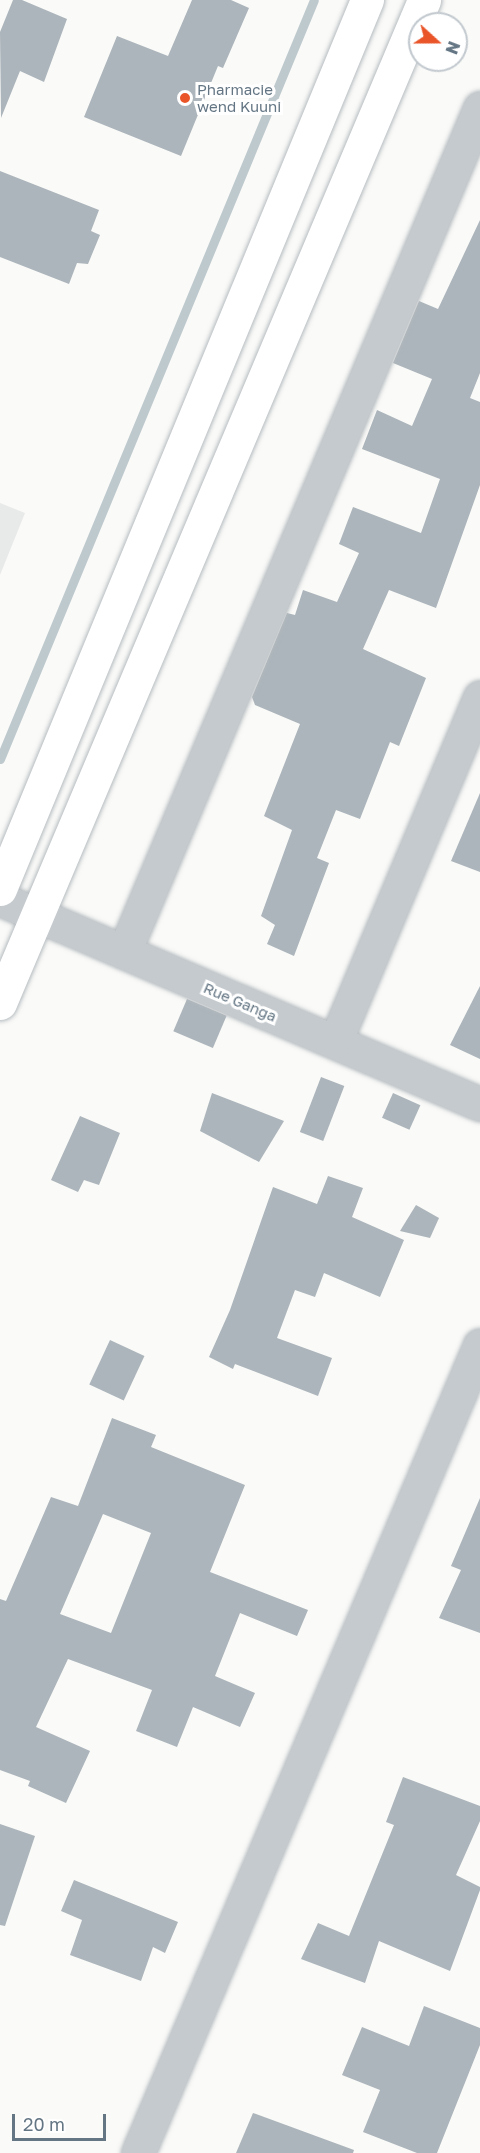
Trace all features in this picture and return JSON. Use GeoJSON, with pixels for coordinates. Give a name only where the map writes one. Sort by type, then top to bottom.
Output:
{"type":"FeatureCollection","features":[{"type":"Feature","properties":{"kind":"main road"},"geometry":{"type":"LineString","coordinates":[[0,889],[367,0]]}},
{"type":"Feature","properties":{"kind":"main road"},"geometry":{"type":"LineString","coordinates":[[0,1003],[424,0]]}},
{"type":"Feature","properties":{"kind":"street"},"geometry":{"type":"LineString","coordinates":[[124,952],[480,108]]}},
{"type":"Feature","properties":{"kind":"street"},"geometry":{"type":"LineString","coordinates":[[335,1042],[480,697]]}},
{"type":"Feature","properties":{"kind":"street","name":"Rue Ganga"},"geometry":{"type":"LineString","coordinates":[[0,899],[480,1104]]}},
{"type":"Feature","properties":{"kind":"street"},"geometry":{"type":"LineString","coordinates":[[138,2153],[480,1345]]}},
{"type":"Feature","properties":{"kind":"shaded area"},"geometry":{"type":"Polygon","coordinates":[[[0,503],[25,513],[0,575],[0,503]]]}},
{"type":"Feature","properties":{"kind":"building"},"geometry":{"type":"Polygon","coordinates":[[[13,0],[22,0],[67,19],[44,82],[20,71],[1,118],[0,32],[13,0]]]}},
{"type":"Feature","properties":{"kind":"building"},"geometry":{"type":"Polygon","coordinates":[[[192,0],[231,0],[249,8],[223,68],[218,66],[181,156],[84,117],[117,36],[168,56],[192,0]]]}},
{"type":"Feature","properties":{"kind":"building"},"geometry":{"type":"Polygon","coordinates":[[[0,171],[99,210],[91,231],[100,235],[88,264],[77,263],[69,284],[0,257],[0,171]]]}},
{"type":"Feature","properties":{"kind":"building"},"geometry":{"type":"Polygon","coordinates":[[[480,220],[480,373],[470,398],[480,402],[480,485],[436,608],[389,590],[363,649],[426,678],[399,746],[390,742],[360,819],[336,810],[317,858],[329,863],[294,956],[267,944],[275,925],[261,916],[292,830],[264,816],[300,724],[255,705],[252,697],[287,613],[295,615],[303,590],[337,602],[359,553],[339,544],[353,507],[421,533],[440,479],[362,449],[377,410],[412,426],[432,379],[393,363],[419,301],[438,309],[480,220]]]}},
{"type":"Feature","properties":{"kind":"building"},"geometry":{"type":"Polygon","coordinates":[[[480,793],[480,872],[451,861],[480,793]]]}},
{"type":"Feature","properties":{"kind":"building"},"geometry":{"type":"Polygon","coordinates":[[[480,986],[480,1059],[450,1045],[480,986]]]}},
{"type":"Feature","properties":{"kind":"building"},"geometry":{"type":"Polygon","coordinates":[[[187,999],[227,1016],[213,1048],[173,1031],[187,999]]]}},
{"type":"Feature","properties":{"kind":"building"},"geometry":{"type":"Polygon","coordinates":[[[321,1077],[344,1086],[323,1141],[300,1132],[321,1077]]]}},
{"type":"Feature","properties":{"kind":"building"},"geometry":{"type":"Polygon","coordinates":[[[212,1093],[284,1121],[259,1162],[200,1131],[212,1093]]]}},
{"type":"Feature","properties":{"kind":"building"},"geometry":{"type":"Polygon","coordinates":[[[393,1093],[420,1105],[409,1130],[382,1118],[393,1093]]]}},
{"type":"Feature","properties":{"kind":"building"},"geometry":{"type":"Polygon","coordinates":[[[80,1116],[120,1133],[99,1185],[84,1180],[78,1192],[51,1180],[80,1116]]]}},
{"type":"Feature","properties":{"kind":"building"},"geometry":{"type":"Polygon","coordinates":[[[328,1176],[363,1188],[352,1217],[404,1240],[380,1297],[324,1273],[315,1297],[295,1290],[277,1338],[332,1358],[318,1396],[235,1364],[233,1369],[209,1357],[230,1310],[273,1187],[317,1204],[328,1176]]]}},
{"type":"Feature","properties":{"kind":"building"},"geometry":{"type":"Polygon","coordinates":[[[416,1205],[439,1218],[430,1238],[400,1231],[416,1205]]]}},
{"type":"Feature","properties":{"kind":"building"},"geometry":{"type":"Polygon","coordinates":[[[110,1340],[144,1356],[124,1400],[89,1384],[110,1340]]]}},
{"type":"Feature","properties":{"kind":"building"},"geometry":{"type":"Polygon","coordinates":[[[112,1418],[156,1435],[151,1447],[245,1485],[210,1572],[308,1610],[297,1636],[240,1613],[215,1676],[255,1693],[240,1727],[193,1707],[177,1747],[136,1731],[152,1690],[68,1659],[36,1727],[90,1751],[66,1803],[28,1786],[30,1781],[0,1770],[0,1599],[6,1601],[51,1497],[78,1506],[112,1418]],[[103,1514],[60,1614],[111,1633],[151,1533],[103,1514]]]}},
{"type":"Feature","properties":{"kind":"building"},"geometry":{"type":"Polygon","coordinates":[[[480,1498],[480,1633],[439,1618],[461,1570],[451,1566],[480,1498]]]}},
{"type":"Feature","properties":{"kind":"building"},"geometry":{"type":"Polygon","coordinates":[[[403,1777],[480,1806],[480,1821],[456,1875],[480,1887],[480,1890],[450,1971],[379,1941],[365,1983],[301,1959],[318,1923],[349,1936],[394,1825],[386,1822],[403,1777]]]}},
{"type":"Feature","properties":{"kind":"building"},"geometry":{"type":"Polygon","coordinates":[[[0,1824],[35,1836],[5,1926],[0,1925],[0,1824]]]}},
{"type":"Feature","properties":{"kind":"building"},"geometry":{"type":"Polygon","coordinates":[[[74,1880],[178,1922],[165,1953],[153,1947],[141,1981],[70,1955],[82,1920],[61,1911],[74,1880]]]}},
{"type":"Feature","properties":{"kind":"building"},"geometry":{"type":"Polygon","coordinates":[[[424,2006],[480,2028],[480,2045],[437,2153],[417,2153],[363,2132],[380,2090],[342,2075],[362,2027],[409,2046],[424,2006]]]}},
{"type":"Feature","properties":{"kind":"building"},"geometry":{"type":"Polygon","coordinates":[[[253,2113],[354,2150],[353,2153],[236,2153],[253,2113]]]}},
{"type":"Feature","properties":{"kind":"waterway"},"geometry":{"type":"LineString","coordinates":[[0,759],[314,0]]}},
{"type":"Feature","properties":{"kind":"place","name":"Pharmacie wend Kuuni"},"geometry":{"type":"Point","coordinates":[185,98]}}]}
